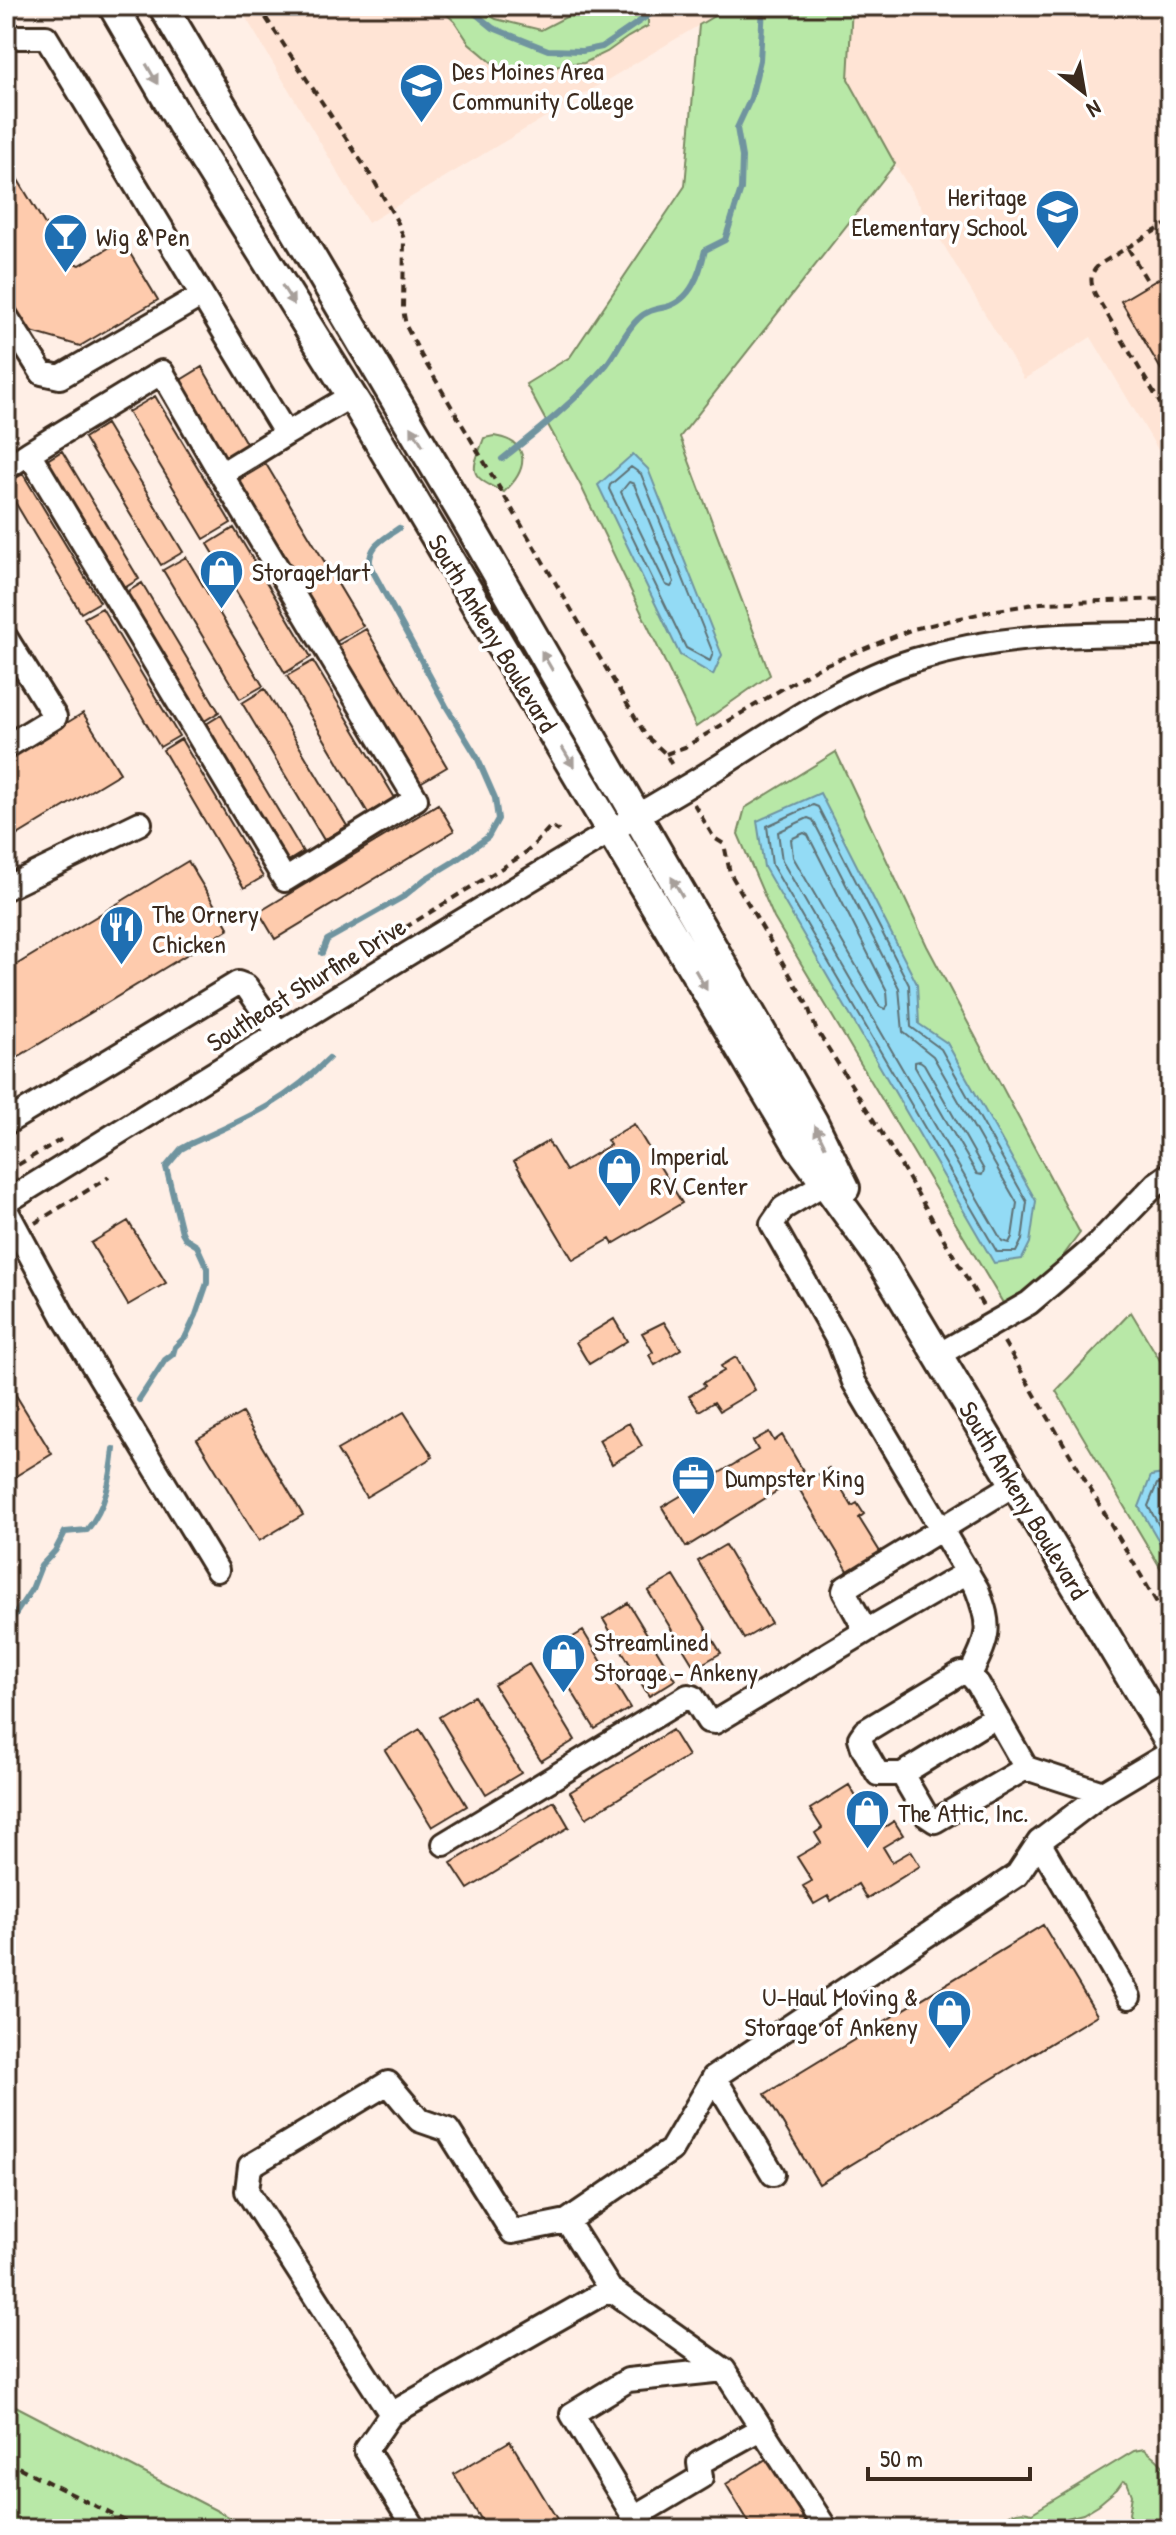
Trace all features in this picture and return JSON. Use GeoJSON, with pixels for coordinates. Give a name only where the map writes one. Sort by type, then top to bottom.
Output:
{"type":"FeatureCollection","features":[{"type":"Feature","properties":{"kind":"main road","name":"South Ankeny Boulevard"},"geometry":{"type":"LineString","coordinates":[[113,6],[181,123],[351,396],[799,1147],[879,1257]]}},
{"type":"Feature","properties":{"kind":"main road","name":"South Ankeny Boulevard"},"geometry":{"type":"LineString","coordinates":[[163,6],[467,521],[813,1122],[879,1257],[1170,1743]]}},
{"type":"Feature","properties":{"kind":"street"},"geometry":{"type":"LineString","coordinates":[[6,39],[46,37],[286,434]]}},
{"type":"Feature","properties":{"kind":"street"},"geometry":{"type":"LineString","coordinates":[[6,316],[42,373],[60,377],[202,295]]}},
{"type":"Feature","properties":{"kind":"street"},"geometry":{"type":"LineString","coordinates":[[6,468],[29,453],[162,372],[416,799],[285,880],[29,453]]}},
{"type":"Feature","properties":{"kind":"street"},"geometry":{"type":"LineString","coordinates":[[221,474],[351,396]]}},
{"type":"Feature","properties":{"kind":"street","name":"Southeast Shurfine Drive"},"geometry":{"type":"LineString","coordinates":[[6,1202],[635,815],[855,685],[911,661],[965,646],[1031,636],[1170,634]]}},
{"type":"Feature","properties":{"kind":"street"},"geometry":{"type":"LineString","coordinates":[[6,638],[55,717],[6,747]]}},
{"type":"Feature","properties":{"kind":"street"},"geometry":{"type":"LineString","coordinates":[[6,888],[140,823]]}},
{"type":"Feature","properties":{"kind":"street"},"geometry":{"type":"LineString","coordinates":[[6,1123],[238,983],[246,986],[279,1034]]}},
{"type":"Feature","properties":{"kind":"street"},"geometry":{"type":"LineString","coordinates":[[938,1355],[1029,1303],[1097,1245],[1156,1184],[1170,1174]]}},
{"type":"Feature","properties":{"kind":"street"},"geometry":{"type":"LineString","coordinates":[[825,1183],[783,1208],[772,1224],[839,1342],[854,1382],[943,1528],[968,1572],[987,1615],[987,1637],[970,1675]]}},
{"type":"Feature","properties":{"kind":"street"},"geometry":{"type":"LineString","coordinates":[[6,1210],[65,1319],[217,1570]]}},
{"type":"Feature","properties":{"kind":"street"},"geometry":{"type":"LineString","coordinates":[[866,1631],[845,1595],[845,1588],[1015,1484]]}},
{"type":"Feature","properties":{"kind":"street"},"geometry":{"type":"LineString","coordinates":[[444,1844],[688,1696],[693,1697],[708,1721],[715,1722],[968,1572]]}},
{"type":"Feature","properties":{"kind":"street"},"geometry":{"type":"LineString","coordinates":[[996,1716],[902,1774],[878,1774],[860,1738],[865,1731],[961,1673],[970,1675],[996,1716],[1026,1768],[1103,1793]]}},
{"type":"Feature","properties":{"kind":"street"},"geometry":{"type":"LineString","coordinates":[[391,2414],[247,2191],[250,2166],[388,2083],[419,2120],[448,2130],[512,2232],[567,2221],[671,2150],[714,2077],[1017,1875],[1039,1842],[1103,1793],[1170,1753]]}},
{"type":"Feature","properties":{"kind":"street"},"geometry":{"type":"LineString","coordinates":[[902,1774],[926,1815],[935,1821],[1026,1768]]}},
{"type":"Feature","properties":{"kind":"street"},"geometry":{"type":"LineString","coordinates":[[1039,1842],[1129,1997]]}},
{"type":"Feature","properties":{"kind":"street"},"geometry":{"type":"LineString","coordinates":[[714,2077],[773,2174]]}},
{"type":"Feature","properties":{"kind":"street"},"geometry":{"type":"LineString","coordinates":[[567,2221],[610,2289],[724,2370],[826,2529]]}},
{"type":"Feature","properties":{"kind":"street"},"geometry":{"type":"LineString","coordinates":[[415,2529],[366,2450],[391,2414],[610,2289]]}},
{"type":"Feature","properties":{"kind":"street"},"geometry":{"type":"LineString","coordinates":[[724,2370],[628,2380],[572,2414],[634,2517],[701,2477],[699,2463],[762,2428]]}},
{"type":"Feature","properties":{"kind":"path"},"geometry":{"type":"LineString","coordinates":[[258,6],[373,179],[398,223],[404,239],[403,309],[406,326],[421,355],[646,736],[666,754],[714,838],[724,844],[730,873],[807,1004],[816,1029],[885,1138],[1170,1625]]}},
{"type":"Feature","properties":{"kind":"path"},"geometry":{"type":"LineString","coordinates":[[1170,222],[1095,268],[1091,282],[1095,294],[1170,420]]}},
{"type":"Feature","properties":{"kind":"path"},"geometry":{"type":"LineString","coordinates":[[1127,248],[1149,284]]}},
{"type":"Feature","properties":{"kind":"path"},"geometry":{"type":"LineString","coordinates":[[1159,402],[1170,395]]}},
{"type":"Feature","properties":{"kind":"path"},"geometry":{"type":"LineString","coordinates":[[18,1233],[109,1177]]}},
{"type":"Feature","properties":{"kind":"path"},"geometry":{"type":"LineString","coordinates":[[6,2461],[141,2529]]}},
{"type":"Feature","properties":{"kind":"shaded area","name":"Des Moines Area Community College"},"geometry":{"type":"Polygon","coordinates":[[[239,6],[731,6],[368,223],[239,6]]]}},
{"type":"Feature","properties":{"kind":"shaded area","name":"Heritage Elementary School"},"geometry":{"type":"Polygon","coordinates":[[[852,6],[1170,6],[1170,470],[1091,337],[1024,379],[895,164],[848,79],[852,6]]]}},
{"type":"Feature","properties":{"kind":"green space"},"geometry":{"type":"Polygon","coordinates":[[[438,6],[474,6],[496,19],[541,30],[587,6],[648,6],[648,26],[584,63],[563,64],[545,72],[509,77],[469,43],[455,22],[438,6]]]}},
{"type":"Feature","properties":{"kind":"green space"},"geometry":{"type":"Polygon","coordinates":[[[731,6],[852,6],[848,79],[895,164],[680,437],[770,675],[696,727],[581,486],[526,384],[570,357],[685,186],[699,25],[731,6]]]}},
{"type":"Feature","properties":{"kind":"green space"},"geometry":{"type":"Polygon","coordinates":[[[494,436],[515,444],[522,458],[518,475],[504,492],[483,481],[475,472],[484,438],[494,436]]]}},
{"type":"Feature","properties":{"kind":"green space"},"geometry":{"type":"Polygon","coordinates":[[[836,752],[927,946],[1080,1233],[1041,1286],[1006,1308],[774,918],[738,834],[745,808],[836,752]]]}},
{"type":"Feature","properties":{"kind":"green space"},"geometry":{"type":"Polygon","coordinates":[[[1131,1312],[1170,1377],[1170,1584],[1056,1391],[1131,1312]]]}},
{"type":"Feature","properties":{"kind":"green space"},"geometry":{"type":"Polygon","coordinates":[[[6,2401],[252,2529],[6,2529],[6,2401]]]}},
{"type":"Feature","properties":{"kind":"green space"},"geometry":{"type":"Polygon","coordinates":[[[1144,2449],[1162,2465],[1170,2478],[1167,2501],[1170,2529],[1139,2529],[1129,2514],[1132,2495],[1127,2482],[1123,2481],[1098,2505],[1083,2514],[1067,2518],[1052,2529],[997,2529],[1012,2514],[1021,2511],[1032,2513],[1134,2451],[1144,2449]]]}},
{"type":"Feature","properties":{"kind":"water"},"geometry":{"type":"Polygon","coordinates":[[[633,454],[648,469],[722,655],[713,675],[680,655],[598,485],[633,454]]]}},
{"type":"Feature","properties":{"kind":"water"},"geometry":{"type":"Polygon","coordinates":[[[820,793],[917,984],[919,1024],[947,1043],[1036,1201],[1030,1243],[1022,1259],[994,1263],[764,867],[757,821],[820,793]]]}},
{"type":"Feature","properties":{"kind":"water"},"geometry":{"type":"Polygon","coordinates":[[[1170,1473],[1170,1560],[1139,1507],[1151,1476],[1170,1473]]]}},
{"type":"Feature","properties":{"kind":"building"},"geometry":{"type":"Polygon","coordinates":[[[6,160],[67,261],[80,265],[122,240],[158,300],[80,346],[28,331],[6,295],[6,160]]]}},
{"type":"Feature","properties":{"kind":"building"},"geometry":{"type":"Polygon","coordinates":[[[1170,272],[1170,376],[1166,378],[1121,301],[1170,272]]]}},
{"type":"Feature","properties":{"kind":"building"},"geometry":{"type":"Polygon","coordinates":[[[202,367],[247,445],[225,458],[179,381],[202,367]]]}},
{"type":"Feature","properties":{"kind":"building"},"geometry":{"type":"Polygon","coordinates":[[[155,396],[231,523],[204,539],[128,412],[155,396]]]}},
{"type":"Feature","properties":{"kind":"building"},"geometry":{"type":"Polygon","coordinates":[[[106,424],[183,552],[161,565],[84,438],[106,424]]]}},
{"type":"Feature","properties":{"kind":"building"},"geometry":{"type":"Polygon","coordinates":[[[62,451],[139,579],[121,590],[44,462],[62,451]]]}},
{"type":"Feature","properties":{"kind":"building"},"geometry":{"type":"Polygon","coordinates":[[[266,464],[363,626],[336,642],[239,480],[266,464]]]}},
{"type":"Feature","properties":{"kind":"building"},"geometry":{"type":"Polygon","coordinates":[[[23,474],[100,602],[81,613],[6,487],[23,474]]]}},
{"type":"Feature","properties":{"kind":"building"},"geometry":{"type":"Polygon","coordinates":[[[234,528],[311,657],[285,673],[208,544],[234,528]]]}},
{"type":"Feature","properties":{"kind":"building"},"geometry":{"type":"Polygon","coordinates":[[[186,557],[263,686],[240,699],[163,570],[186,557]]]}},
{"type":"Feature","properties":{"kind":"building"},"geometry":{"type":"Polygon","coordinates":[[[142,583],[219,712],[201,723],[124,594],[142,583]]]}},
{"type":"Feature","properties":{"kind":"building"},"geometry":{"type":"Polygon","coordinates":[[[102,608],[179,736],[160,747],[84,618],[102,608]]]}},
{"type":"Feature","properties":{"kind":"building"},"geometry":{"type":"Polygon","coordinates":[[[366,629],[447,767],[420,783],[338,645],[366,629]]]}},
{"type":"Feature","properties":{"kind":"building"},"geometry":{"type":"Polygon","coordinates":[[[313,661],[395,798],[368,813],[287,676],[313,661]]]}},
{"type":"Feature","properties":{"kind":"building"},"geometry":{"type":"Polygon","coordinates":[[[265,689],[347,826],[324,840],[242,703],[265,689]]]}},
{"type":"Feature","properties":{"kind":"building"},"geometry":{"type":"Polygon","coordinates":[[[83,713],[120,773],[6,842],[6,760],[83,713]]]}},
{"type":"Feature","properties":{"kind":"building"},"geometry":{"type":"Polygon","coordinates":[[[221,715],[303,852],[285,863],[203,726],[221,715]]]}},
{"type":"Feature","properties":{"kind":"building"},"geometry":{"type":"Polygon","coordinates":[[[181,739],[263,877],[244,888],[163,750],[181,739]]]}},
{"type":"Feature","properties":{"kind":"building"},"geometry":{"type":"Polygon","coordinates":[[[438,804],[454,831],[275,939],[259,912],[438,804]]]}},
{"type":"Feature","properties":{"kind":"building"},"geometry":{"type":"Polygon","coordinates":[[[188,861],[229,929],[6,1064],[6,971],[188,861]]]}},
{"type":"Feature","properties":{"kind":"building"},"geometry":{"type":"Polygon","coordinates":[[[634,1124],[682,1203],[613,1244],[610,1239],[573,1260],[514,1161],[548,1141],[566,1171],[610,1145],[607,1140],[634,1124]]]}},
{"type":"Feature","properties":{"kind":"building"},"geometry":{"type":"Polygon","coordinates":[[[128,1221],[166,1283],[128,1305],[91,1243],[128,1221]]]}},
{"type":"Feature","properties":{"kind":"building"},"geometry":{"type":"Polygon","coordinates":[[[614,1319],[627,1341],[589,1364],[576,1342],[614,1319]]]}},
{"type":"Feature","properties":{"kind":"building"},"geometry":{"type":"Polygon","coordinates":[[[664,1322],[681,1349],[655,1365],[649,1355],[653,1352],[642,1333],[664,1322]]]}},
{"type":"Feature","properties":{"kind":"building"},"geometry":{"type":"Polygon","coordinates":[[[736,1357],[755,1390],[720,1411],[714,1402],[699,1411],[689,1396],[705,1386],[703,1383],[724,1371],[721,1366],[736,1357]]]}},
{"type":"Feature","properties":{"kind":"building"},"geometry":{"type":"Polygon","coordinates":[[[6,1379],[52,1454],[6,1482],[6,1379]]]}},
{"type":"Feature","properties":{"kind":"building"},"geometry":{"type":"Polygon","coordinates":[[[404,1412],[433,1457],[366,1497],[337,1450],[404,1412]]]}},
{"type":"Feature","properties":{"kind":"building"},"geometry":{"type":"Polygon","coordinates":[[[242,1413],[303,1515],[259,1541],[197,1439],[242,1413]]]}},
{"type":"Feature","properties":{"kind":"building"},"geometry":{"type":"Polygon","coordinates":[[[629,1423],[642,1446],[612,1464],[599,1440],[629,1423]]]}},
{"type":"Feature","properties":{"kind":"building"},"geometry":{"type":"Polygon","coordinates":[[[769,1432],[774,1441],[782,1435],[805,1474],[686,1547],[662,1507],[758,1450],[753,1441],[769,1432]]]}},
{"type":"Feature","properties":{"kind":"building"},"geometry":{"type":"Polygon","coordinates":[[[829,1468],[852,1506],[857,1503],[864,1514],[859,1518],[882,1555],[850,1574],[798,1487],[829,1468]]]}},
{"type":"Feature","properties":{"kind":"building"},"geometry":{"type":"Polygon","coordinates":[[[725,1545],[771,1623],[744,1639],[698,1561],[725,1545]]]}},
{"type":"Feature","properties":{"kind":"building"},"geometry":{"type":"Polygon","coordinates":[[[674,1576],[721,1653],[695,1668],[648,1591],[674,1576]]]}},
{"type":"Feature","properties":{"kind":"building"},"geometry":{"type":"Polygon","coordinates":[[[628,1603],[675,1680],[649,1696],[603,1619],[628,1603]]]}},
{"type":"Feature","properties":{"kind":"building"},"geometry":{"type":"Polygon","coordinates":[[[583,1631],[630,1708],[595,1729],[548,1652],[583,1631]]]}},
{"type":"Feature","properties":{"kind":"building"},"geometry":{"type":"Polygon","coordinates":[[[529,1664],[575,1740],[541,1761],[494,1685],[529,1664]]]}},
{"type":"Feature","properties":{"kind":"building"},"geometry":{"type":"Polygon","coordinates":[[[474,1696],[521,1773],[486,1794],[439,1717],[474,1696]]]}},
{"type":"Feature","properties":{"kind":"building"},"geometry":{"type":"Polygon","coordinates":[[[420,1729],[467,1806],[432,1827],[385,1750],[420,1729]]]}},
{"type":"Feature","properties":{"kind":"building"},"geometry":{"type":"Polygon","coordinates":[[[672,1730],[688,1756],[586,1818],[570,1792],[672,1730]]]}},
{"type":"Feature","properties":{"kind":"building"},"geometry":{"type":"Polygon","coordinates":[[[849,1785],[877,1832],[894,1821],[903,1835],[883,1847],[892,1862],[911,1851],[920,1866],[867,1899],[858,1884],[831,1901],[828,1896],[814,1904],[803,1886],[812,1881],[797,1857],[821,1843],[815,1833],[822,1828],[810,1809],[849,1785]]]}},
{"type":"Feature","properties":{"kind":"building"},"geometry":{"type":"Polygon","coordinates":[[[554,1801],[569,1827],[468,1889],[451,1863],[554,1801]]]}},
{"type":"Feature","properties":{"kind":"building"},"geometry":{"type":"Polygon","coordinates":[[[1043,1925],[1097,2015],[819,2184],[765,2094],[1043,1925]]]}},
{"type":"Feature","properties":{"kind":"building"},"geometry":{"type":"Polygon","coordinates":[[[510,2441],[563,2529],[487,2529],[454,2474],[510,2441]]]}},
{"type":"Feature","properties":{"kind":"building"},"geometry":{"type":"Polygon","coordinates":[[[771,2456],[806,2513],[802,2517],[809,2529],[753,2529],[726,2484],[771,2456]]]}},
{"type":"Feature","properties":{"kind":"waterway"},"geometry":{"type":"LineString","coordinates":[[466,6],[493,28],[548,50],[582,51],[602,47],[662,6]]}},
{"type":"Feature","properties":{"kind":"waterway"},"geometry":{"type":"LineString","coordinates":[[502,459],[583,390],[607,364],[641,316],[682,298],[697,276],[705,250],[725,240],[741,189],[742,157],[737,128],[751,98],[760,60],[763,6]]}},
{"type":"Feature","properties":{"kind":"waterway"},"geometry":{"type":"LineString","coordinates":[[322,953],[327,940],[403,897],[488,837],[498,819],[495,798],[477,757],[370,566],[374,548],[399,528]]}},
{"type":"Feature","properties":{"kind":"waterway"},"geometry":{"type":"LineString","coordinates":[[139,1400],[165,1360],[186,1336],[207,1283],[207,1268],[197,1246],[182,1232],[166,1167],[181,1149],[281,1098],[329,1058]]}},
{"type":"Feature","properties":{"kind":"waterway"},"geometry":{"type":"LineString","coordinates":[[6,1634],[10,1622],[32,1589],[41,1566],[55,1551],[65,1532],[87,1530],[99,1512],[114,1449]]}},
{"type":"Feature","properties":{"kind":"place","name":"Des Moines Area Community College"},"geometry":{"type":"Point","coordinates":[421,124]}},
{"type":"Feature","properties":{"kind":"place","name":"Heritage Elementary School"},"geometry":{"type":"Point","coordinates":[1058,250]}},
{"type":"Feature","properties":{"kind":"place","name":"Wig & Pen"},"geometry":{"type":"Point","coordinates":[65,275]}},
{"type":"Feature","properties":{"kind":"place","name":"StorageMart"},"geometry":{"type":"Point","coordinates":[221,610]}},
{"type":"Feature","properties":{"kind":"place","name":"The Ornery Chicken"},"geometry":{"type":"Point","coordinates":[121,967]}},
{"type":"Feature","properties":{"kind":"place","name":"Imperial RV Center"},"geometry":{"type":"Point","coordinates":[619,1209]}},
{"type":"Feature","properties":{"kind":"place","name":"Dumpster King"},"geometry":{"type":"Point","coordinates":[694,1516]}},
{"type":"Feature","properties":{"kind":"place","name":"Streamlined Storage - Ankeny"},"geometry":{"type":"Point","coordinates":[563,1695]}},
{"type":"Feature","properties":{"kind":"place","name":"The Attic, Inc."},"geometry":{"type":"Point","coordinates":[867,1851]}},
{"type":"Feature","properties":{"kind":"place","name":"U-Haul Moving & Storage of Ankeny"},"geometry":{"type":"Point","coordinates":[949,2050]}}]}
